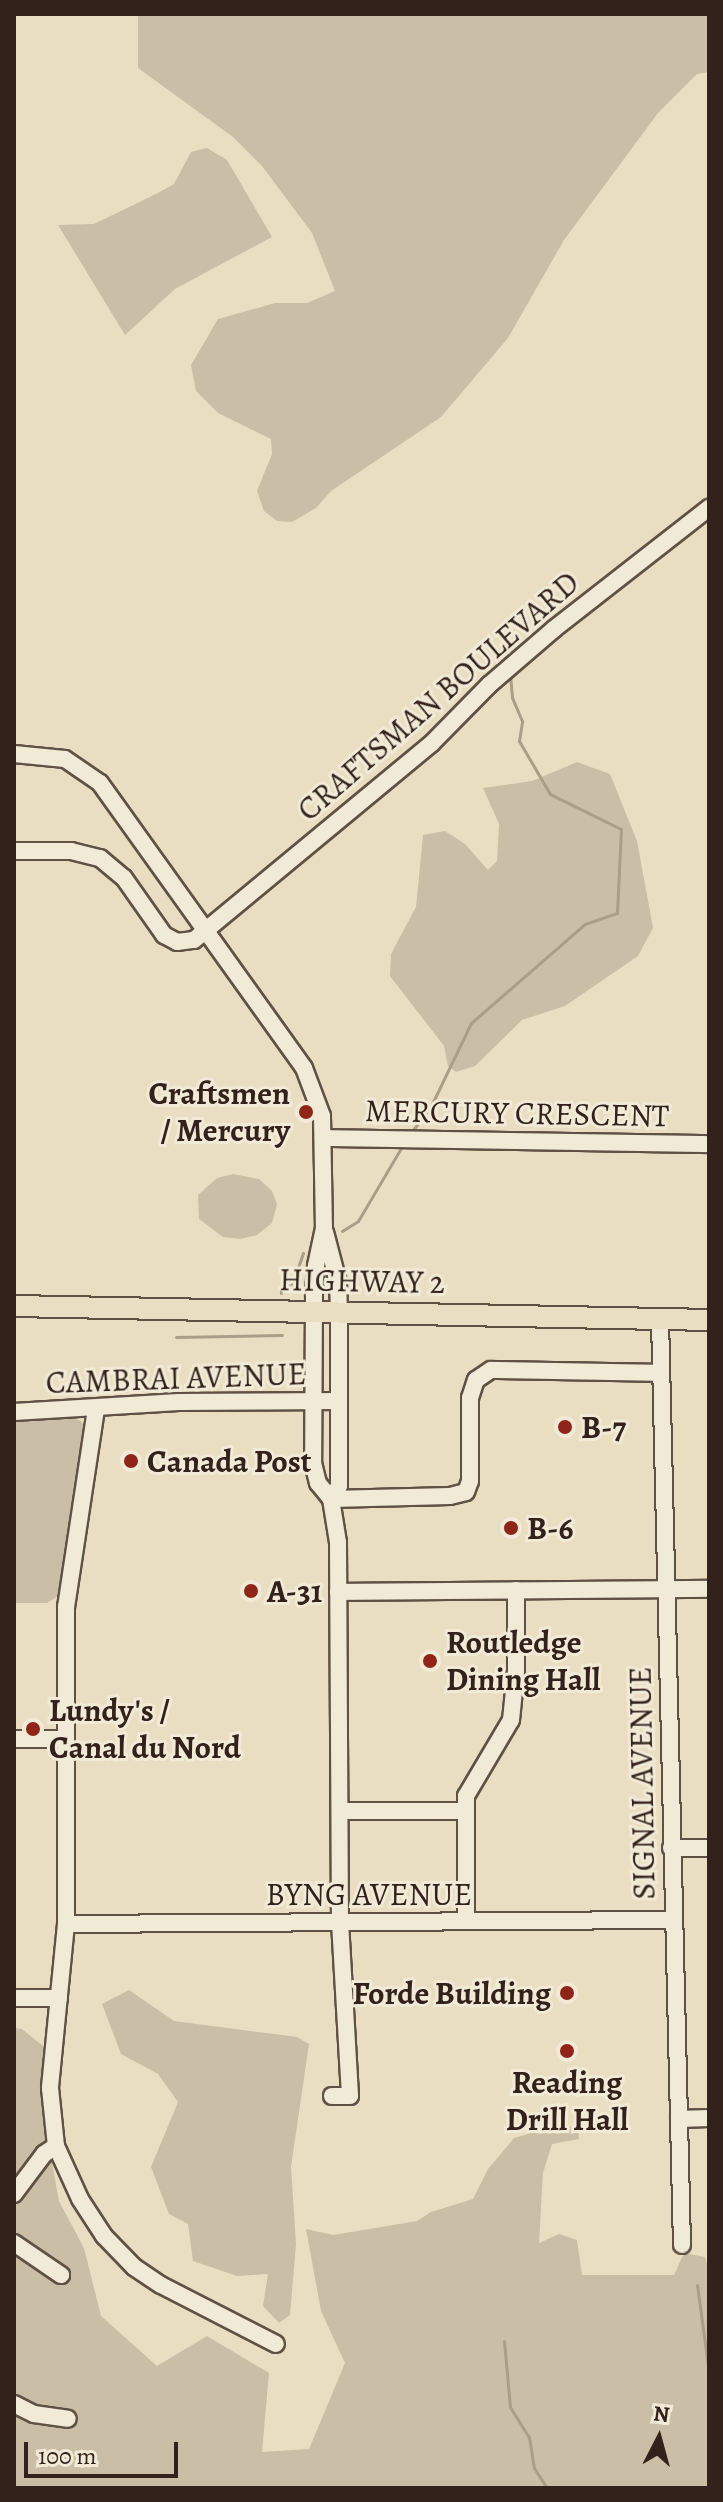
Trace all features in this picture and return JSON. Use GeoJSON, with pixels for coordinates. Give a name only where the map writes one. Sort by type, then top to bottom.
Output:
{"type":"FeatureCollection","features":[{"type":"Feature","properties":{"kind":"main road","name":"HIGHWAY 2"},"geometry":{"type":"LineString","coordinates":[[14,1306],[339,1310],[709,1320]]}},
{"type":"Feature","properties":{"kind":"street","name":"CRAFTSMAN BOULEVARD"},"geometry":{"type":"LineString","coordinates":[[207,930],[431,744],[489,685],[554,629],[709,508]]}},
{"type":"Feature","properties":{"kind":"street"},"geometry":{"type":"LineString","coordinates":[[14,754],[52,756],[89,773],[207,930],[304,1068],[316,1095],[324,1138],[324,1228],[316,1265],[313,1463],[318,1483],[331,1499],[338,1542],[340,1922],[350,2096],[332,2096]]}},
{"type":"Feature","properties":{"kind":"street"},"geometry":{"type":"LineString","coordinates":[[14,851],[71,851],[100,858],[124,878],[171,941],[194,940],[207,930]]}},
{"type":"Feature","properties":{"kind":"street","name":"MERCURY CRESCENT"},"geometry":{"type":"LineString","coordinates":[[324,1138],[709,1144]]}},
{"type":"Feature","properties":{"kind":"street"},"geometry":{"type":"LineString","coordinates":[[324,1228],[338,1282],[339,1310],[339,1486],[331,1499]]}},
{"type":"Feature","properties":{"kind":"street","name":"SIGNAL AVENUE"},"geometry":{"type":"LineString","coordinates":[[660,1319],[682,2245]]}},
{"type":"Feature","properties":{"kind":"street"},"geometry":{"type":"LineString","coordinates":[[331,1499],[450,1496],[466,1492],[470,1481],[470,1398],[476,1380],[491,1370],[659,1373]]}},
{"type":"Feature","properties":{"kind":"street","name":"CAMBRAI AVENUE"},"geometry":{"type":"LineString","coordinates":[[14,1412],[179,1402],[339,1401]]}},
{"type":"Feature","properties":{"kind":"street"},"geometry":{"type":"LineString","coordinates":[[96,1409],[68,1587],[66,1924],[50,2088],[56,2146],[80,2199],[104,2236],[127,2261],[161,2285],[276,2344]]}},
{"type":"Feature","properties":{"kind":"street"},"geometry":{"type":"LineString","coordinates":[[338,1592],[709,1589]]}},
{"type":"Feature","properties":{"kind":"street"},"geometry":{"type":"LineString","coordinates":[[466,1921],[465,1811],[468,1789],[511,1720],[516,1671],[516,1590]]}},
{"type":"Feature","properties":{"kind":"street"},"geometry":{"type":"LineString","coordinates":[[14,1739],[65,1739]]}},
{"type":"Feature","properties":{"kind":"street"},"geometry":{"type":"LineString","coordinates":[[340,1811],[465,1811]]}},
{"type":"Feature","properties":{"kind":"street"},"geometry":{"type":"LineString","coordinates":[[671,1848],[709,1848]]}},
{"type":"Feature","properties":{"kind":"street","name":"BYNG AVENUE"},"geometry":{"type":"LineString","coordinates":[[66,1924],[673,1920]]}},
{"type":"Feature","properties":{"kind":"street"},"geometry":{"type":"LineString","coordinates":[[14,1998],[59,1998]]}},
{"type":"Feature","properties":{"kind":"street"},"geometry":{"type":"LineString","coordinates":[[679,2119],[709,2118]]}},
{"type":"Feature","properties":{"kind":"street"},"geometry":{"type":"LineString","coordinates":[[14,2194],[44,2154],[56,2146]]}},
{"type":"Feature","properties":{"kind":"street"},"geometry":{"type":"LineString","coordinates":[[14,2243],[61,2275]]}},
{"type":"Feature","properties":{"kind":"street"},"geometry":{"type":"LineString","coordinates":[[14,2404],[34,2414],[68,2419]]}},
{"type":"Feature","properties":{"kind":"shaded area"},"geometry":{"type":"Polygon","coordinates":[[[138,14],[709,14],[709,72],[697,74],[658,113],[564,240],[508,338],[441,417],[331,491],[316,508],[292,522],[277,521],[264,511],[257,491],[272,454],[271,439],[218,413],[196,391],[191,365],[218,319],[275,303],[307,303],[335,291],[312,233],[262,166],[233,137],[138,68],[138,14]]]}},
{"type":"Feature","properties":{"kind":"shaded area"},"geometry":{"type":"Polygon","coordinates":[[[207,148],[227,160],[272,237],[175,289],[125,335],[58,225],[94,224],[156,194],[174,184],[191,152],[207,148]]]}},
{"type":"Feature","properties":{"kind":"shaded area"},"geometry":{"type":"Polygon","coordinates":[[[577,762],[610,774],[637,841],[653,928],[638,956],[565,1006],[522,1020],[475,1066],[456,1072],[448,1066],[444,1046],[390,976],[391,954],[416,907],[423,835],[445,831],[465,844],[488,870],[497,861],[499,824],[483,788],[532,781],[577,762]]]}},
{"type":"Feature","properties":{"kind":"shaded area"},"geometry":{"type":"Polygon","coordinates":[[[233,1174],[259,1179],[272,1191],[277,1204],[272,1223],[257,1235],[240,1239],[223,1237],[199,1219],[198,1195],[217,1178],[233,1174]]]}},
{"type":"Feature","properties":{"kind":"shaded area"},"geometry":{"type":"Polygon","coordinates":[[[71,1417],[81,1421],[86,1430],[58,1596],[47,1603],[14,1603],[14,1420],[71,1417]]]}},
{"type":"Feature","properties":{"kind":"shaded area"},"geometry":{"type":"Polygon","coordinates":[[[129,1990],[174,2021],[297,2037],[309,2044],[291,2167],[296,2244],[290,2315],[279,2323],[263,2306],[268,2274],[237,2276],[193,2261],[188,2224],[169,2214],[151,2167],[178,2102],[158,2074],[121,2054],[102,2004],[129,1990]]]}},
{"type":"Feature","properties":{"kind":"shaded area"},"geometry":{"type":"Polygon","coordinates":[[[14,2028],[22,2029],[48,2050],[42,2108],[59,2201],[84,2248],[101,2316],[157,2366],[207,2336],[269,2373],[262,2452],[309,2449],[345,2363],[321,2311],[306,2229],[333,2235],[417,2221],[431,2212],[473,2199],[488,2169],[514,2138],[558,2125],[578,2127],[579,2139],[552,2144],[543,2173],[539,2243],[559,2234],[577,2240],[582,2275],[674,2275],[684,2253],[705,2257],[709,2272],[709,2485],[707,2488],[14,2488],[14,2028]]]}},
{"type":"Feature","properties":{"kind":"waterway"},"geometry":{"type":"LineString","coordinates":[[413,1130],[431,1106],[471,1023],[585,924],[617,913],[621,829],[550,794],[519,741],[522,721],[512,697],[510,674]]}},
{"type":"Feature","properties":{"kind":"waterway"},"geometry":{"type":"LineString","coordinates":[[342,1231],[358,1221],[401,1148]]}},
{"type":"Feature","properties":{"kind":"waterway"},"geometry":{"type":"LineString","coordinates":[[281,1293],[281,1288],[292,1285],[303,1253]]}},
{"type":"Feature","properties":{"kind":"waterway"},"geometry":{"type":"LineString","coordinates":[[176,1337],[282,1335]]}},
{"type":"Feature","properties":{"kind":"waterway"},"geometry":{"type":"LineString","coordinates":[[697,2285],[709,2373]]}},
{"type":"Feature","properties":{"kind":"waterway"},"geometry":{"type":"LineString","coordinates":[[504,2341],[510,2407],[529,2437],[534,2468],[547,2488]]}},
{"type":"Feature","properties":{"kind":"place","name":"Craftsmen / Mercury"},"geometry":{"type":"Point","coordinates":[306,1112]}},
{"type":"Feature","properties":{"kind":"place","name":"B-7"},"geometry":{"type":"Point","coordinates":[565,1427]}},
{"type":"Feature","properties":{"kind":"place","name":"Canada Post"},"geometry":{"type":"Point","coordinates":[131,1461]}},
{"type":"Feature","properties":{"kind":"place","name":"B-6"},"geometry":{"type":"Point","coordinates":[511,1528]}},
{"type":"Feature","properties":{"kind":"place","name":"A-31"},"geometry":{"type":"Point","coordinates":[251,1591]}},
{"type":"Feature","properties":{"kind":"place","name":"Routledge Dining Hall"},"geometry":{"type":"Point","coordinates":[430,1661]}},
{"type":"Feature","properties":{"kind":"place","name":"Lundy's / Canal du Nord"},"geometry":{"type":"Point","coordinates":[33,1729]}},
{"type":"Feature","properties":{"kind":"place","name":"Forde Building"},"geometry":{"type":"Point","coordinates":[567,1993]}},
{"type":"Feature","properties":{"kind":"place","name":"Reading Drill Hall"},"geometry":{"type":"Point","coordinates":[567,2051]}}]}
